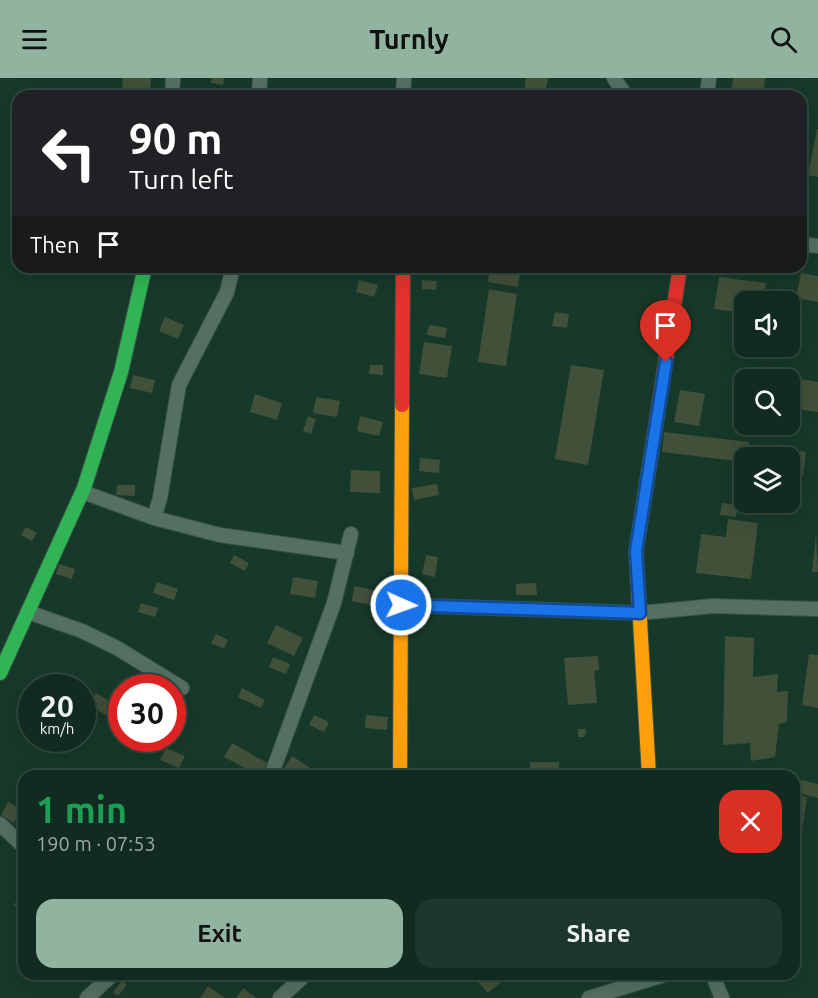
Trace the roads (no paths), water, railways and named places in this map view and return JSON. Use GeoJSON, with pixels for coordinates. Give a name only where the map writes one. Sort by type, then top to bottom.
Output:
{"type":"FeatureCollection","features":[{"type":"Feature","properties":{"kind":"street"},"geometry":{"type":"LineString","coordinates":[[0,673],[83,492],[120,372],[145,273]]}},
{"type":"Feature","properties":{"kind":"street"},"geometry":{"type":"LineString","coordinates":[[153,518],[160,498],[179,385],[227,292],[231,273]]}},
{"type":"Feature","properties":{"kind":"street"},"geometry":{"type":"LineString","coordinates":[[400,770],[403,273]]}},
{"type":"Feature","properties":{"kind":"street"},"geometry":{"type":"LineString","coordinates":[[649,770],[636,551],[679,273]]}},
{"type":"Feature","properties":{"kind":"street"},"geometry":{"type":"LineString","coordinates":[[83,492],[153,518],[220,534],[346,553]]}},
{"type":"Feature","properties":{"kind":"street"},"geometry":{"type":"LineString","coordinates":[[273,770],[334,603],[351,534]]}},
{"type":"Feature","properties":{"kind":"street"},"geometry":{"type":"LineString","coordinates":[[401,605],[640,613],[713,606],[818,609]]}},
{"type":"Feature","properties":{"kind":"street"},"geometry":{"type":"LineString","coordinates":[[28,612],[82,631],[117,648],[159,674]]}},
{"type":"Feature","properties":{"kind":"street"},"geometry":{"type":"LineString","coordinates":[[0,825],[18,842]]}},
{"type":"Feature","properties":{"kind":"street"},"geometry":{"type":"LineString","coordinates":[[87,998],[106,980]]}},
{"type":"Feature","properties":{"kind":"street"},"geometry":{"type":"LineString","coordinates":[[280,998],[300,980]]}},
{"type":"Feature","properties":{"kind":"street"},"geometry":{"type":"LineString","coordinates":[[589,998],[648,980]]}},
{"type":"Feature","properties":{"kind":"street"},"geometry":{"type":"LineString","coordinates":[[714,980],[722,998]]}}]}
